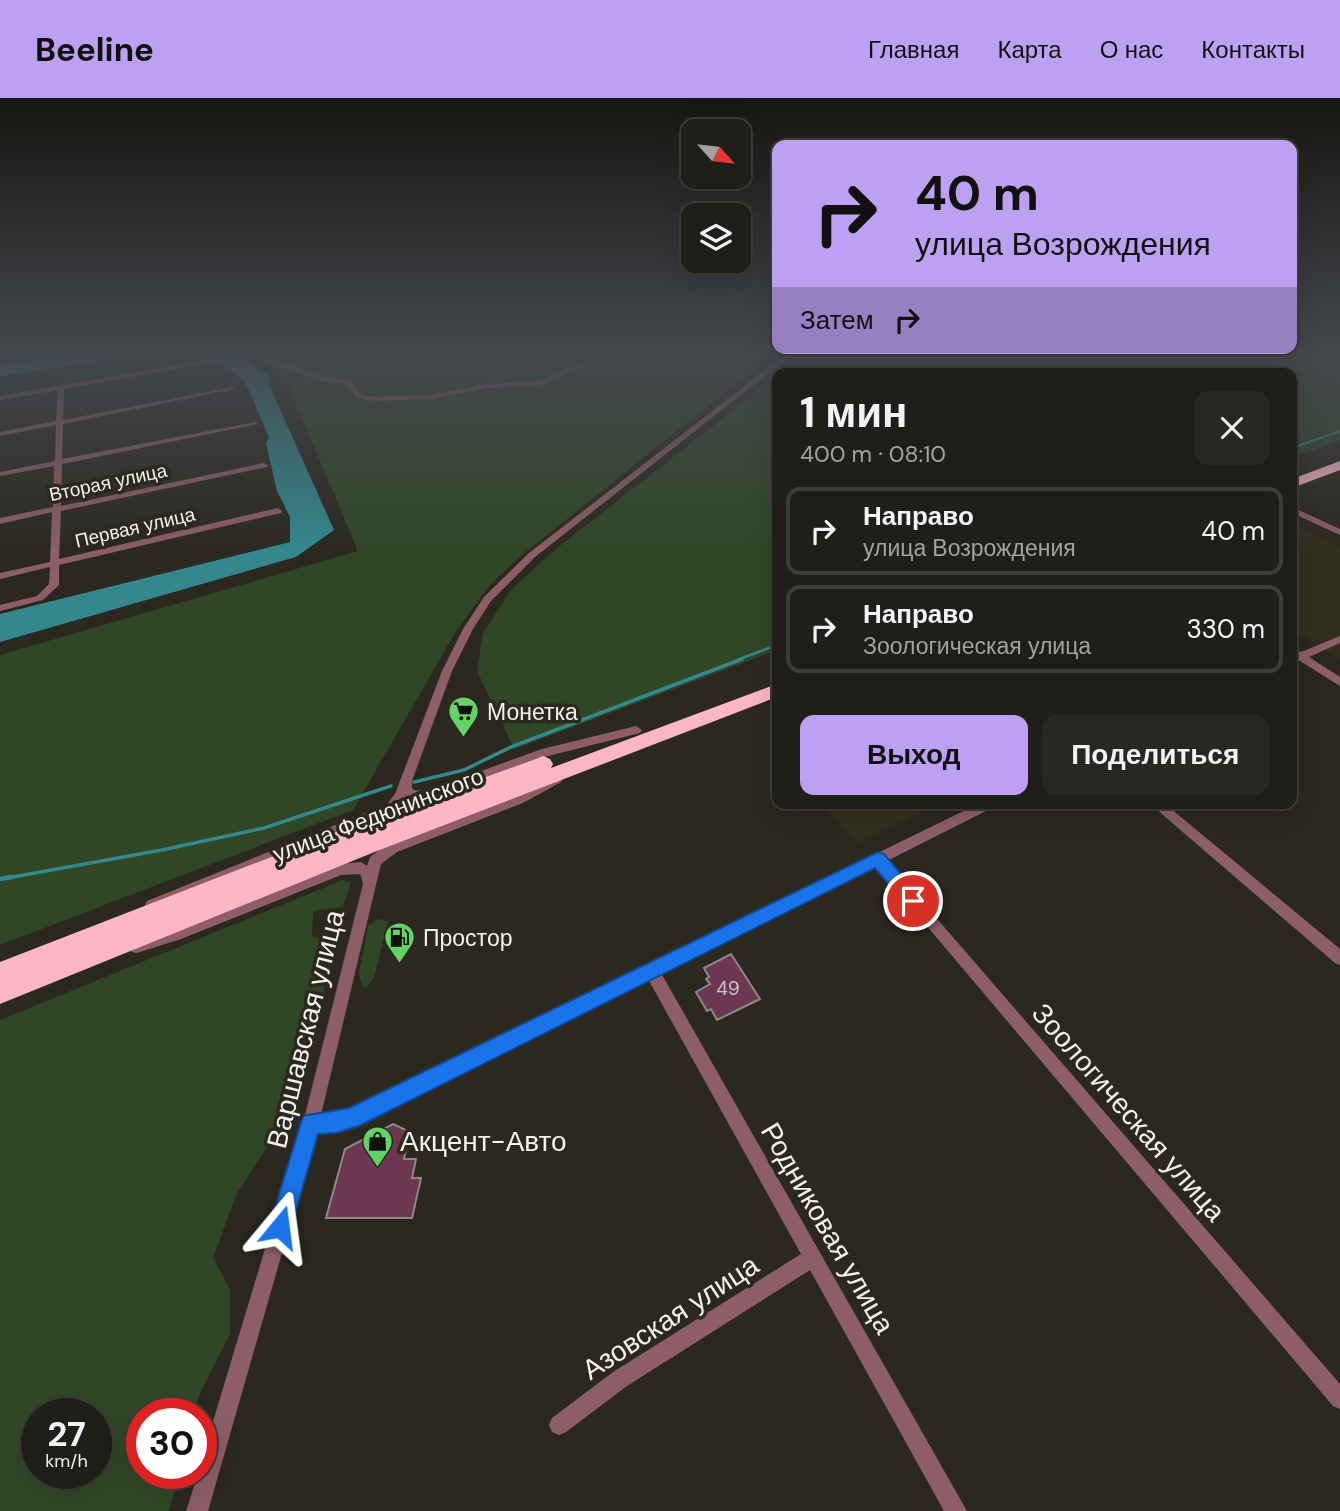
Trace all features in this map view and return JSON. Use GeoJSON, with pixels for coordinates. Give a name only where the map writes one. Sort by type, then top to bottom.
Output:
{"type":"FeatureCollection","features":[{"type":"Feature","properties":{"kind":"highway"},"geometry":{"type":"LineString","coordinates":[[1297,480],[1340,454]]}},
{"type":"Feature","properties":{"kind":"highway"},"geometry":{"type":"LineString","coordinates":[[1297,481],[1340,465]]}},
{"type":"Feature","properties":{"kind":"highway","name":"улица Федюнинского"},"geometry":{"type":"LineString","coordinates":[[0,992],[52,959],[385,822],[772,678]]}},
{"type":"Feature","properties":{"kind":"highway","name":"улица Федюнинского"},"geometry":{"type":"LineString","coordinates":[[0,974],[52,959],[369,845],[772,692]]}},
{"type":"Feature","properties":{"kind":"street"},"geometry":{"type":"LineString","coordinates":[[0,608],[40,598],[52,590],[59,420]]}},
{"type":"Feature","properties":{"kind":"street"},"geometry":{"type":"LineString","coordinates":[[0,433],[75,420]]}},
{"type":"Feature","properties":{"kind":"street"},"geometry":{"type":"LineString","coordinates":[[52,959],[172,895],[386,811],[397,802],[447,671],[487,599],[542,546],[705,420]]}},
{"type":"Feature","properties":{"kind":"street"},"geometry":{"type":"LineString","coordinates":[[0,474],[255,424]]}},
{"type":"Feature","properties":{"kind":"street","name":"Вторая улица"},"geometry":{"type":"LineString","coordinates":[[0,521],[264,465]]}},
{"type":"Feature","properties":{"kind":"street","name":"Первая улица"},"geometry":{"type":"LineString","coordinates":[[0,576],[278,511]]}},
{"type":"Feature","properties":{"kind":"street"},"geometry":{"type":"LineString","coordinates":[[1297,512],[1340,532]]}},
{"type":"Feature","properties":{"kind":"street"},"geometry":{"type":"LineString","coordinates":[[1297,655],[1340,639]]}},
{"type":"Feature","properties":{"kind":"street"},"geometry":{"type":"LineString","coordinates":[[1297,657],[1340,682]]}},
{"type":"Feature","properties":{"kind":"street"},"geometry":{"type":"LineString","coordinates":[[406,779],[408,793],[415,797],[426,796],[546,752],[636,730]]}},
{"type":"Feature","properties":{"kind":"street","name":"Варшавская улица"},"geometry":{"type":"LineString","coordinates":[[197,1511],[311,1123],[375,861],[387,851],[519,800],[590,762]]}},
{"type":"Feature","properties":{"kind":"street"},"geometry":{"type":"LineString","coordinates":[[311,1123],[352,1118],[980,809]]}},
{"type":"Feature","properties":{"kind":"street"},"geometry":{"type":"LineString","coordinates":[[1162,809],[1340,958]]}},
{"type":"Feature","properties":{"kind":"street","name":"Зоологическая улица"},"geometry":{"type":"LineString","coordinates":[[878,859],[1340,1399]]}},
{"type":"Feature","properties":{"kind":"street"},"geometry":{"type":"LineString","coordinates":[[0,966],[52,959],[176,935],[340,870],[361,867],[368,874],[368,881]]}},
{"type":"Feature","properties":{"kind":"street","name":"Родниковая улица"},"geometry":{"type":"LineString","coordinates":[[652,972],[956,1511]]}},
{"type":"Feature","properties":{"kind":"street","name":"Азовская улица"},"geometry":{"type":"LineString","coordinates":[[559,1425],[620,1379],[812,1258]]}},
{"type":"Feature","properties":{"kind":"shaded area"},"geometry":{"type":"Polygon","coordinates":[[[1297,525],[1340,547],[1340,659],[1297,632],[1297,525]]]}},
{"type":"Feature","properties":{"kind":"shaded area"},"geometry":{"type":"Polygon","coordinates":[[[826,809],[927,809],[856,844],[826,809]]]}},
{"type":"Feature","properties":{"kind":"green space"},"geometry":{"type":"Polygon","coordinates":[[[303,420],[691,420],[522,555],[490,585],[456,631],[353,810],[0,945],[0,655],[358,551],[303,420]]]}},
{"type":"Feature","properties":{"kind":"green space"},"geometry":{"type":"Polygon","coordinates":[[[721,420],[772,420],[772,652],[514,749],[477,671],[483,633],[512,589],[557,548],[721,420]]]}},
{"type":"Feature","properties":{"kind":"green space"},"geometry":{"type":"Polygon","coordinates":[[[1297,420],[1340,420],[1340,440],[1297,456],[1297,420]]]}},
{"type":"Feature","properties":{"kind":"green space"},"geometry":{"type":"Polygon","coordinates":[[[343,880],[351,882],[343,907],[313,911],[312,936],[332,941],[326,968],[322,1015],[276,1133],[236,1195],[213,1258],[230,1289],[230,1334],[198,1398],[126,1398],[126,1489],[175,1489],[169,1511],[0,1511],[0,1020],[343,880]]]}},
{"type":"Feature","properties":{"kind":"green space"},"geometry":{"type":"Polygon","coordinates":[[[378,919],[388,921],[374,978],[366,987],[362,986],[359,973],[368,926],[378,919]]]}},
{"type":"Feature","properties":{"kind":"water"},"geometry":{"type":"Polygon","coordinates":[[[262,420],[285,420],[334,530],[296,557],[0,642],[0,614],[290,542],[290,517],[277,491],[266,443],[269,437],[262,420]]]}},
{"type":"Feature","properties":{"kind":"building"},"geometry":{"type":"Polygon","coordinates":[[[731,954],[760,999],[717,1020],[711,1009],[707,1011],[696,992],[710,984],[704,968],[731,954]]]}},
{"type":"Feature","properties":{"kind":"building","name":"Акцент-Авто"},"geometry":{"type":"Polygon","coordinates":[[[393,1124],[410,1132],[404,1159],[416,1159],[412,1178],[421,1178],[412,1218],[326,1218],[345,1149],[393,1124]]]}},
{"type":"Feature","properties":{"kind":"waterway"},"geometry":{"type":"LineString","coordinates":[[1297,446],[1340,431]]}},
{"type":"Feature","properties":{"kind":"waterway"},"geometry":{"type":"LineString","coordinates":[[737,660],[772,647]]}},
{"type":"Feature","properties":{"kind":"waterway"},"geometry":{"type":"LineString","coordinates":[[414,782],[464,770],[511,747],[742,659]]}},
{"type":"Feature","properties":{"kind":"waterway"},"geometry":{"type":"LineString","coordinates":[[2,879],[162,850],[264,828],[391,786]]}},
{"type":"Feature","properties":{"kind":"waterway"},"geometry":{"type":"LineString","coordinates":[[0,879],[12,877]]}},
{"type":"Feature","properties":{"kind":"place","name":"Монетка"},"geometry":{"type":"Point","coordinates":[464,739]}},
{"type":"Feature","properties":{"kind":"place","name":"Простор"},"geometry":{"type":"Point","coordinates":[400,965]}},
{"type":"Feature","properties":{"kind":"place","name":"Акцент-Авто"},"geometry":{"type":"Point","coordinates":[377,1168]}},
{"type":"Feature","properties":{"kind":"route"},"geometry":{"type":"LineString","coordinates":[[280,1227],[311,1123],[352,1118],[878,859],[913,901]]}}]}
